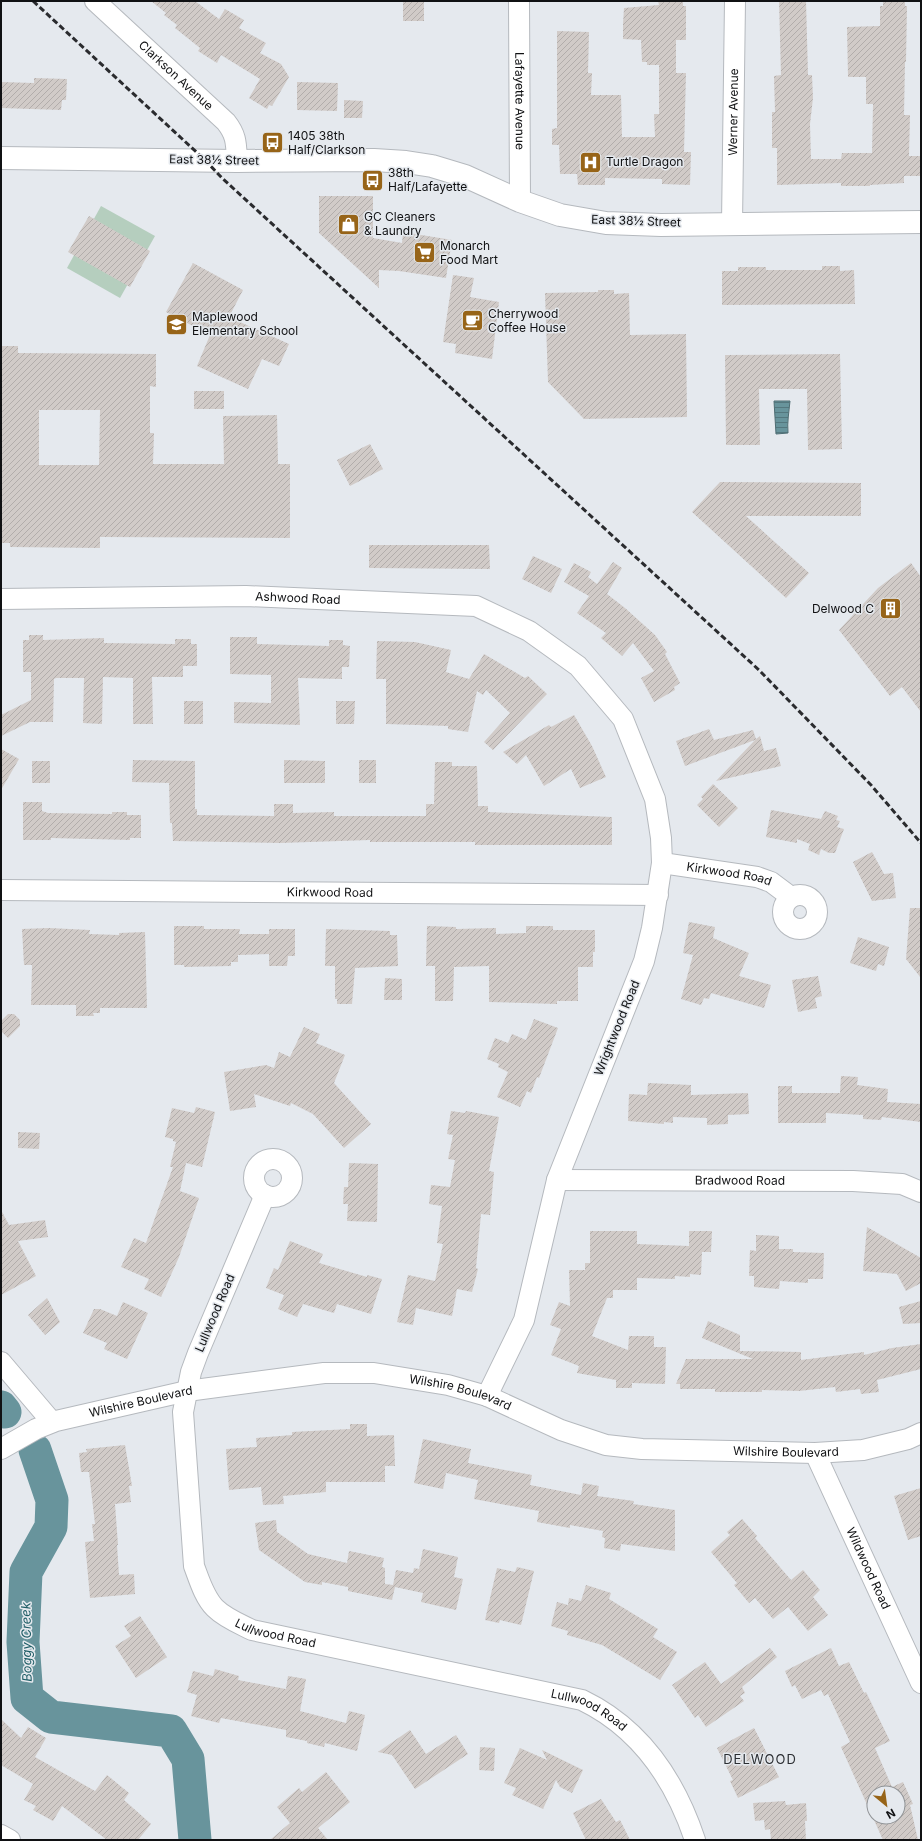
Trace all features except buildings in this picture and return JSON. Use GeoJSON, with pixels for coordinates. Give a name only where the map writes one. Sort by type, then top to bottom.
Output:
{"type":"FeatureCollection","features":[{"type":"Feature","properties":{"kind":"street","name":"Clarkson Avenue"},"geometry":{"type":"LineString","coordinates":[[95,1],[234,131],[236,141],[236,161]]}},
{"type":"Feature","properties":{"kind":"street","name":"Lafayette Avenue"},"geometry":{"type":"LineString","coordinates":[[520,1],[520,201]]}},
{"type":"Feature","properties":{"kind":"street","name":"Werner Avenue"},"geometry":{"type":"LineString","coordinates":[[732,223],[735,1]]}},
{"type":"Feature","properties":{"kind":"street","name":"East 38½ Street"},"geometry":{"type":"LineString","coordinates":[[1,158],[236,161],[374,160],[406,162],[432,166],[465,176],[520,201],[560,215],[606,223],[661,225],[921,222]]}},
{"type":"Feature","properties":{"kind":"street","name":"Ashwood Road"},"geometry":{"type":"LineString","coordinates":[[1,599],[246,596],[476,606],[529,631],[578,666]]}},
{"type":"Feature","properties":{"kind":"street","name":"Wrightwood Road"},"geometry":{"type":"LineString","coordinates":[[487,1396],[524,1320],[557,1180],[644,961],[658,895],[662,863],[661,838],[655,799],[626,726],[623,719],[578,666]]}},
{"type":"Feature","properties":{"kind":"street","name":"Kirkwood Road"},"geometry":{"type":"LineString","coordinates":[[662,863],[757,877],[771,882],[791,897]]}},
{"type":"Feature","properties":{"kind":"street","name":"Kirkwood Road"},"geometry":{"type":"LineString","coordinates":[[1,890],[658,895]]}},
{"type":"Feature","properties":{"kind":"street","name":"Bradwood Road"},"geometry":{"type":"LineString","coordinates":[[557,1180],[853,1181],[902,1184],[921,1192]]}},
{"type":"Feature","properties":{"kind":"street","name":"Lullwood Road"},"geometry":{"type":"LineString","coordinates":[[265,1195],[198,1353],[187,1391],[183,1412],[194,1566],[202,1588],[214,1607],[234,1621],[252,1630],[582,1700],[601,1709],[616,1720],[645,1746],[668,1778],[687,1814],[695,1840]]}},
{"type":"Feature","properties":{"kind":"street"},"geometry":{"type":"LineString","coordinates":[[1,1362],[52,1422]]}},
{"type":"Feature","properties":{"kind":"street","name":"Wilshire Boulevard"},"geometry":{"type":"LineString","coordinates":[[1,1449],[36,1429],[52,1422],[187,1391],[324,1373],[374,1373],[448,1384],[487,1396],[561,1430],[606,1445],[642,1449],[815,1453],[863,1450],[908,1439],[921,1433]]}},
{"type":"Feature","properties":{"kind":"street","name":"Wildwood Road"},"geometry":{"type":"LineString","coordinates":[[815,1453],[921,1683]]}},
{"type":"Feature","properties":{"kind":"street"},"geometry":{"type":"LineString","coordinates":[[1,1835],[10,1840]]}},
{"type":"Feature","properties":{"kind":"green space"},"geometry":{"type":"Polygon","coordinates":[[[101,206],[155,236],[120,298],[67,268],[101,206]]]}},
{"type":"Feature","properties":{"kind":"water"},"geometry":{"type":"Polygon","coordinates":[[[774,401],[790,401],[788,433],[776,434],[774,401]]]}},
{"type":"Feature","properties":{"kind":"waterway","name":"Boggy Creek"},"geometry":{"type":"LineString","coordinates":[[1,1407],[5,1412]]}},
{"type":"Feature","properties":{"kind":"waterway","name":"Boggy Creek"},"geometry":{"type":"LineString","coordinates":[[35,1450],[52,1500],[51,1527],[26,1572],[23,1642],[27,1698],[51,1717],[171,1731],[188,1759],[195,1840]]}},
{"type":"Feature","properties":{"kind":"railway"},"geometry":{"type":"LineString","coordinates":[[33,1],[205,160],[222,178],[759,670],[871,785],[921,843]]}},
{"type":"Feature","properties":{"kind":"place","name":"1405 38th Half/Clarkson"},"geometry":{"type":"Point","coordinates":[272,143]}},
{"type":"Feature","properties":{"kind":"place","name":"Turtle Dragon"},"geometry":{"type":"Point","coordinates":[590,162]}},
{"type":"Feature","properties":{"kind":"place","name":"38th Half/Lafayette"},"geometry":{"type":"Point","coordinates":[373,180]}},
{"type":"Feature","properties":{"kind":"place","name":"GC Cleaners & Laundry"},"geometry":{"type":"Point","coordinates":[348,224]}},
{"type":"Feature","properties":{"kind":"place","name":"Monarch Food Mart"},"geometry":{"type":"Point","coordinates":[424,253]}},
{"type":"Feature","properties":{"kind":"place","name":"Cherrywood Coffee House"},"geometry":{"type":"Point","coordinates":[472,321]}},
{"type":"Feature","properties":{"kind":"place","name":"Maplewood Elementary School"},"geometry":{"type":"Point","coordinates":[177,324]}},
{"type":"Feature","properties":{"kind":"place","name":"Delwood C"},"geometry":{"type":"Point","coordinates":[890,609]}},
{"type":"Feature","properties":{"kind":"district","name":"DELWOOD"},"geometry":{"type":"Point","coordinates":[760,1759]}}]}
